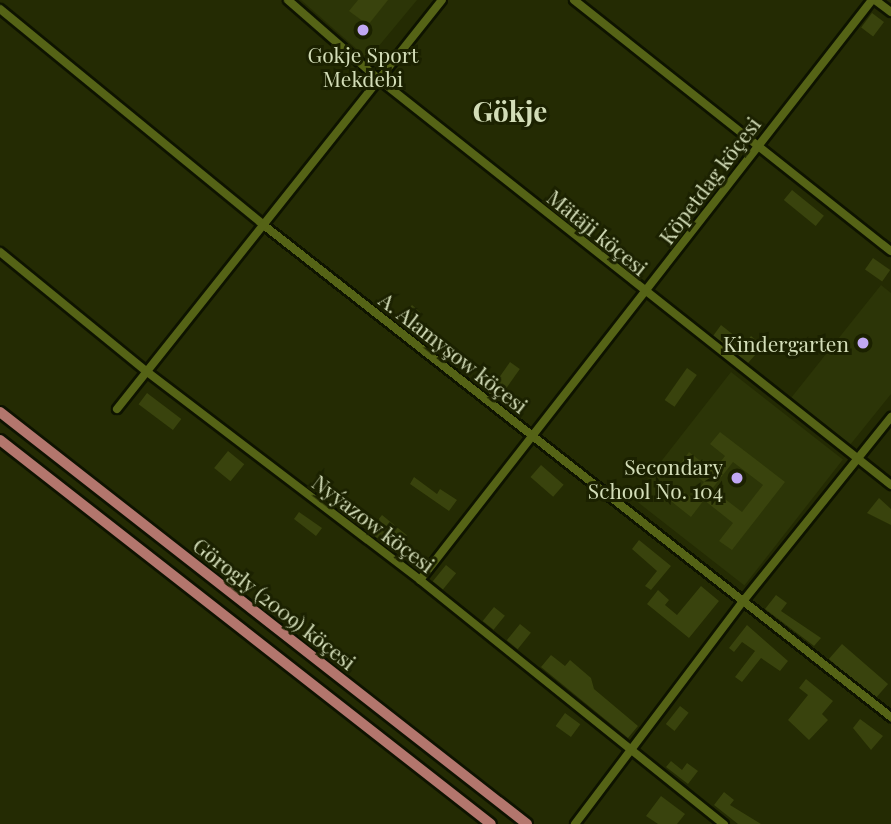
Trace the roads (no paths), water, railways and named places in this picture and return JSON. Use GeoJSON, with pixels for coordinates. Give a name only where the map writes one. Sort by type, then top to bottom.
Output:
{"type":"FeatureCollection","features":[{"type":"Feature","properties":{"kind":"main road","name":"Görogly (2009) köçesi"},"geometry":{"type":"LineString","coordinates":[[0,412],[527,824]]}},
{"type":"Feature","properties":{"kind":"main road","name":"Görogly (2009) köçesi"},"geometry":{"type":"LineString","coordinates":[[0,440],[491,824]]}},
{"type":"Feature","properties":{"kind":"street","name":"Mätäji köçesi"},"geometry":{"type":"LineString","coordinates":[[288,0],[381,81],[645,293],[891,485]]}},
{"type":"Feature","properties":{"kind":"street"},"geometry":{"type":"LineString","coordinates":[[117,409],[261,223],[381,81],[442,0]]}},
{"type":"Feature","properties":{"kind":"street"},"geometry":{"type":"LineString","coordinates":[[574,0],[891,251]]}},
{"type":"Feature","properties":{"kind":"street"},"geometry":{"type":"LineString","coordinates":[[874,0],[891,12]]}},
{"type":"Feature","properties":{"kind":"street","name":"Köpetdag köçesi"},"geometry":{"type":"LineString","coordinates":[[421,580],[756,146],[874,0]]}},
{"type":"Feature","properties":{"kind":"street","name":"A. Alamyşow köçesi"},"geometry":{"type":"LineString","coordinates":[[0,9],[261,223],[891,717]]}},
{"type":"Feature","properties":{"kind":"street","name":"Nyýazow köçesi"},"geometry":{"type":"LineString","coordinates":[[0,252],[146,371],[421,580],[723,824]]}},
{"type":"Feature","properties":{"kind":"street"},"geometry":{"type":"LineString","coordinates":[[575,824],[744,600],[891,417]]}},
{"type":"Feature","properties":{"kind":"place","name":"Gokje Sport Mekdebi"},"geometry":{"type":"Point","coordinates":[363,30]}},
{"type":"Feature","properties":{"kind":"place","name":"Kindergarten"},"geometry":{"type":"Point","coordinates":[863,343]}},
{"type":"Feature","properties":{"kind":"place","name":"Secondary School No. 104"},"geometry":{"type":"Point","coordinates":[737,478]}},
{"type":"Feature","properties":{"kind":"district","name":"Gökje"},"geometry":{"type":"Point","coordinates":[510,111]}}]}
